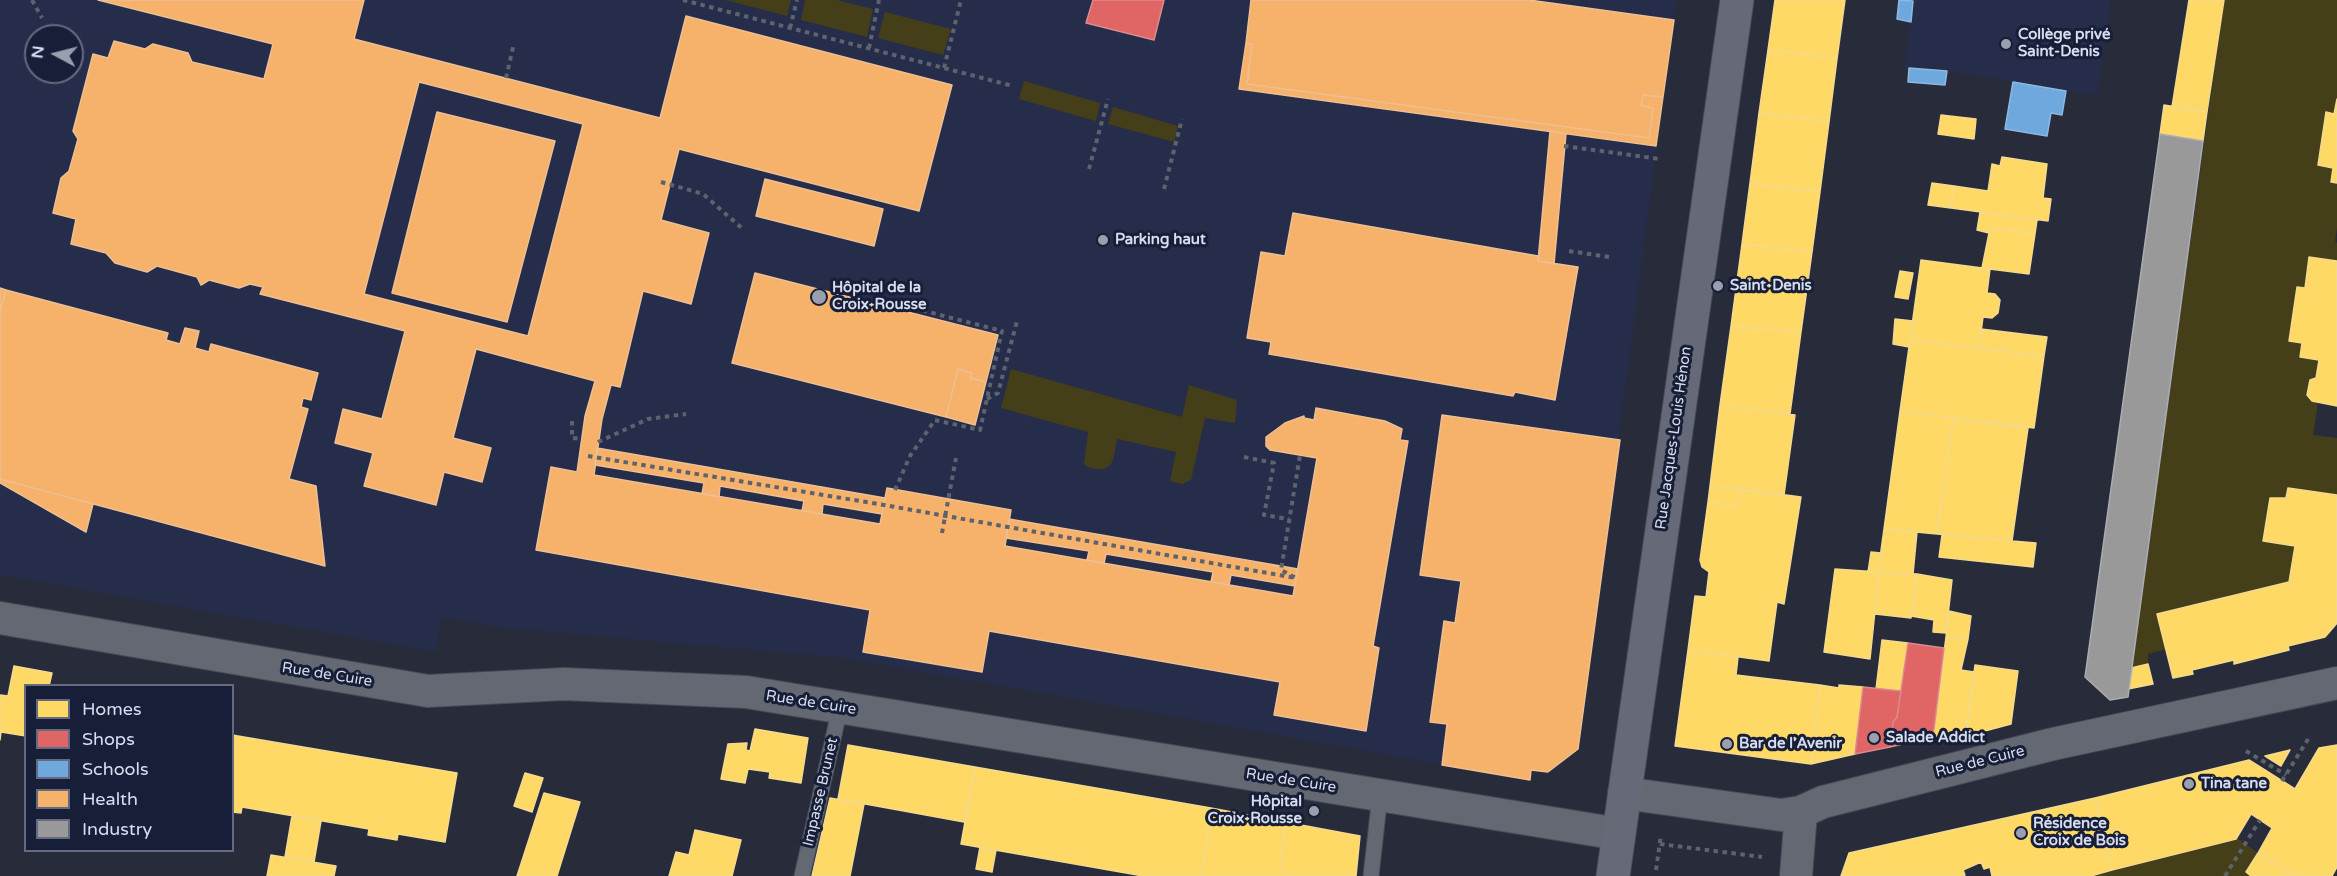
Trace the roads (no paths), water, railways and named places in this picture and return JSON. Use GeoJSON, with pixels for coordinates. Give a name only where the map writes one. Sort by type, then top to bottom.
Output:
{"type":"FeatureCollection","features":[{"type":"Feature","properties":{"kind":"street","name":"Rue Jacques-Louis Hénon"},"geometry":{"type":"LineString","coordinates":[[1613,876],[1737,0]]}},
{"type":"Feature","properties":{"kind":"street","name":"Rue de Cuire"},"geometry":{"type":"LineString","coordinates":[[0,618],[428,691],[564,684],[746,692],[1619,834]]}},
{"type":"Feature","properties":{"kind":"street","name":"Rue de Cuire"},"geometry":{"type":"LineString","coordinates":[[1624,793],[1781,815],[1802,812],[1823,802],[2053,744],[2337,683]]}},
{"type":"Feature","properties":{"kind":"street"},"geometry":{"type":"LineString","coordinates":[[1796,876],[1802,812]]}},
{"type":"Feature","properties":{"kind":"lane","name":"Impasse Brunet"},"geometry":{"type":"LineString","coordinates":[[801,876],[840,708]]}},
{"type":"Feature","properties":{"kind":"lane"},"geometry":{"type":"LineString","coordinates":[[1371,876],[1380,795]]}},
{"type":"Feature","properties":{"kind":"place","name":"Collège privé Saint-Denis"},"geometry":{"type":"Point","coordinates":[2006,44]}},
{"type":"Feature","properties":{"kind":"place","name":"Parking haut"},"geometry":{"type":"Point","coordinates":[1103,240]}},
{"type":"Feature","properties":{"kind":"place","name":"Saint-Denis"},"geometry":{"type":"Point","coordinates":[1718,286]}},
{"type":"Feature","properties":{"kind":"place","name":"Hôpital de la Croix-Rousse"},"geometry":{"type":"Point","coordinates":[819,297]}},
{"type":"Feature","properties":{"kind":"place","name":"Salade Addict"},"geometry":{"type":"Point","coordinates":[1874,738]}},
{"type":"Feature","properties":{"kind":"place","name":"Bar de l'Avenir"},"geometry":{"type":"Point","coordinates":[1727,744]}},
{"type":"Feature","properties":{"kind":"place","name":"Tina tane"},"geometry":{"type":"Point","coordinates":[2189,784]}},
{"type":"Feature","properties":{"kind":"place","name":"Hôpital Croix-Rousse"},"geometry":{"type":"Point","coordinates":[1314,811]}},
{"type":"Feature","properties":{"kind":"place","name":"Résidence Croix de Bois"},"geometry":{"type":"Point","coordinates":[2021,833]}}]}
